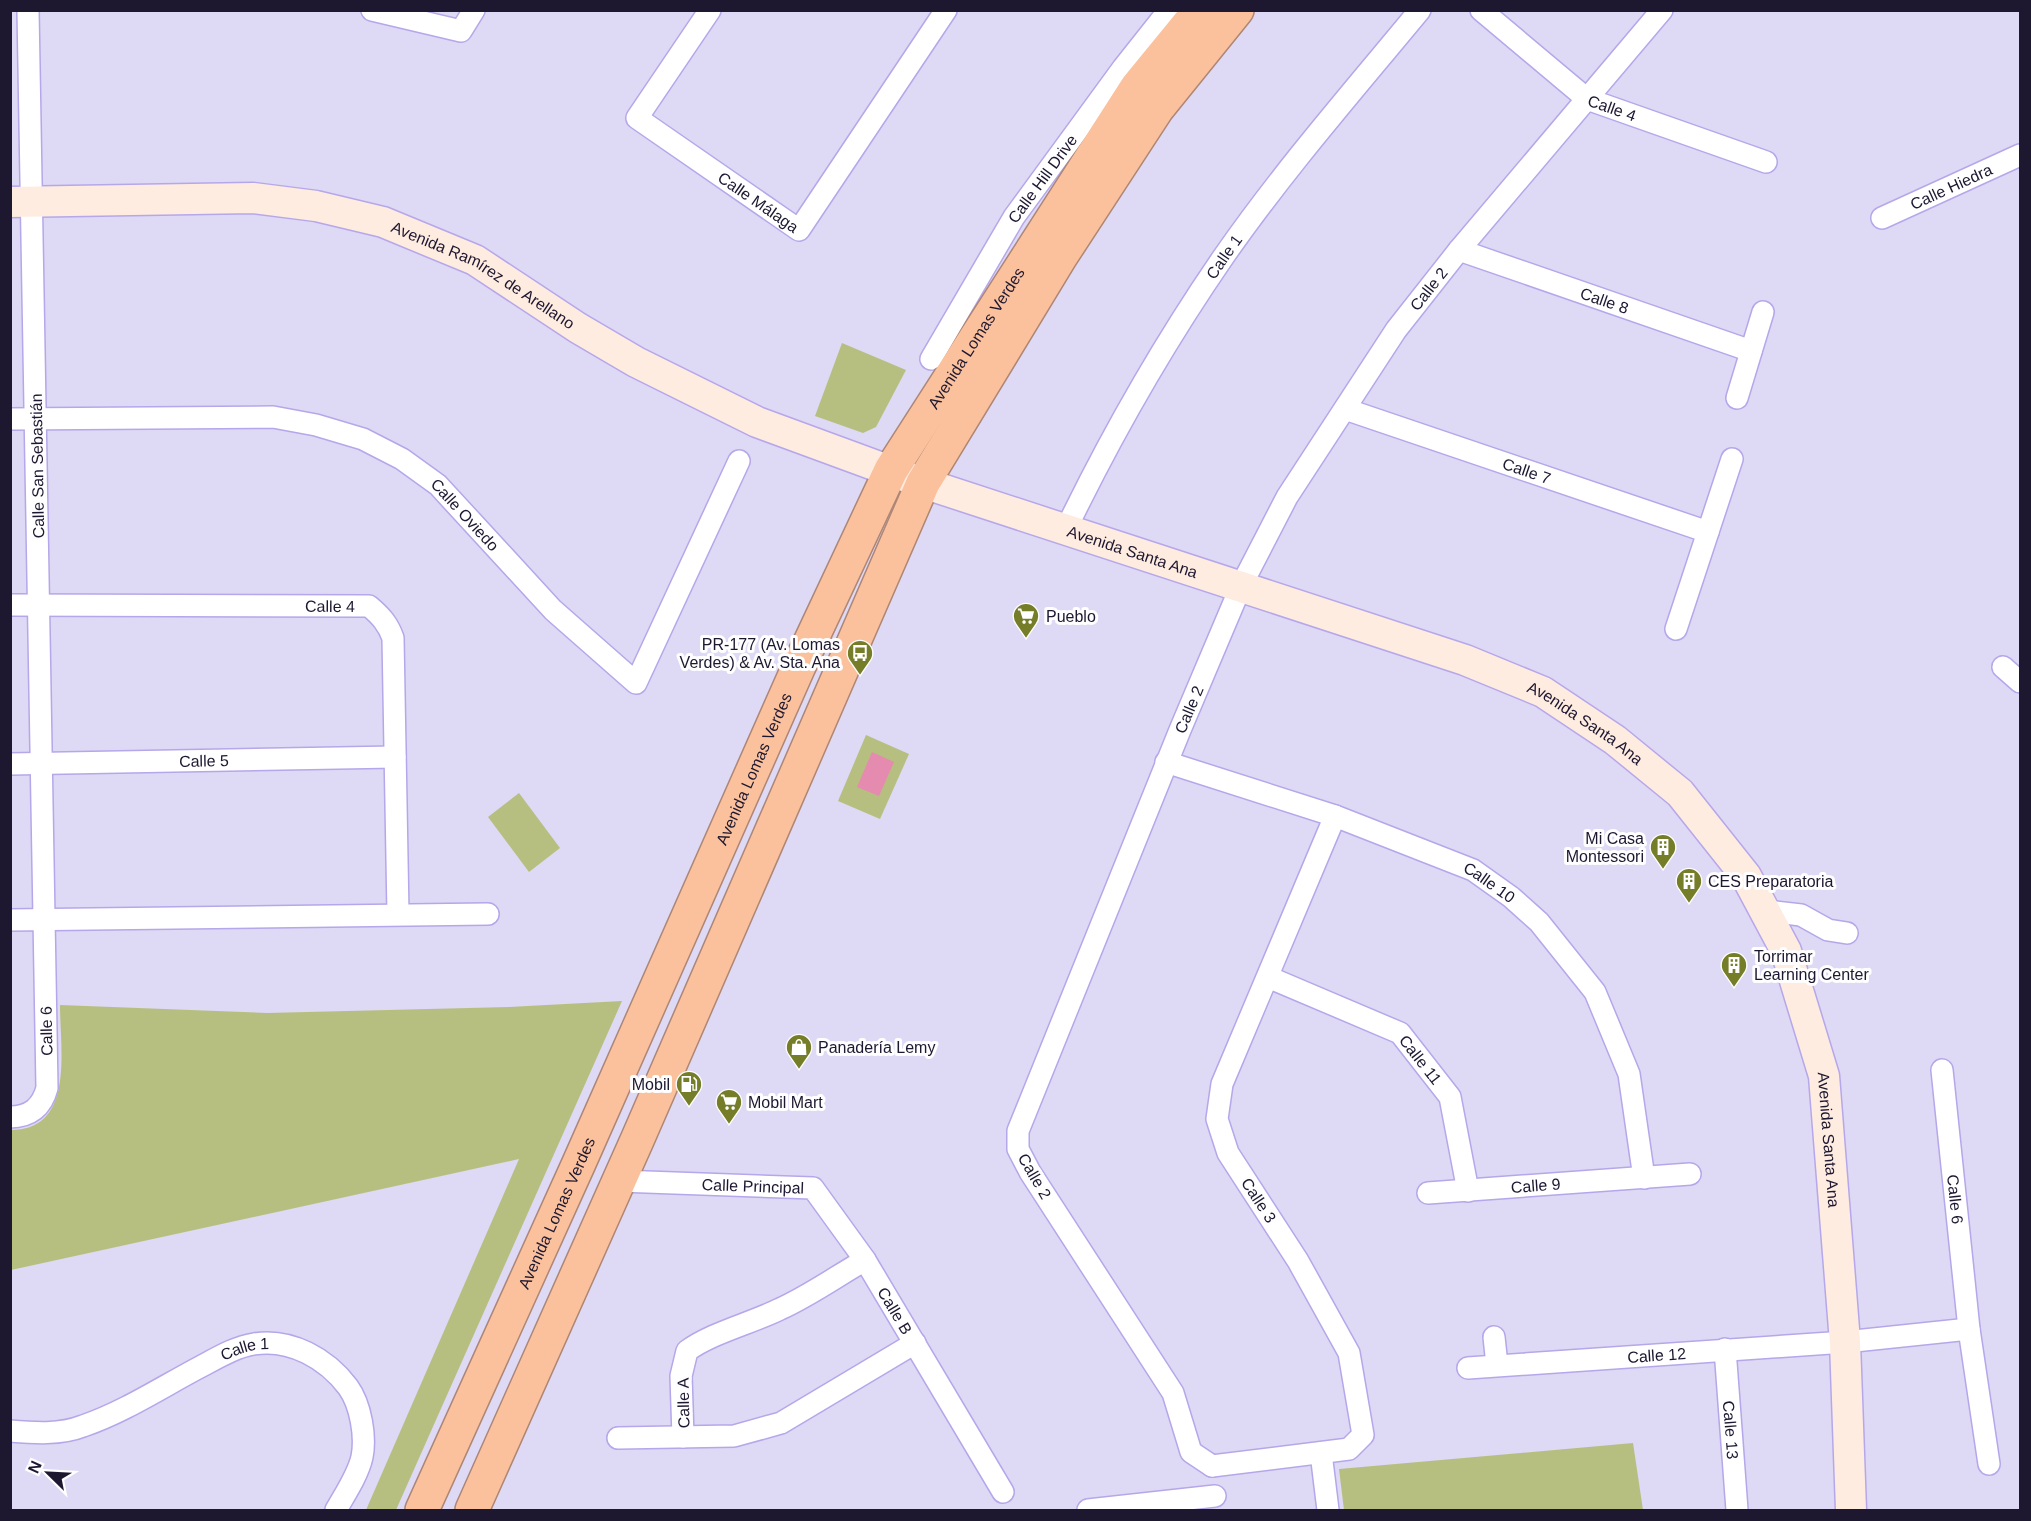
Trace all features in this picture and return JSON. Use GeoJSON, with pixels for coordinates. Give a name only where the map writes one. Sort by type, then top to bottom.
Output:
{"type":"FeatureCollection","features":[{"type":"Feature","properties":{"kind":"highway","name":"Avenida Lomas Verdes"},"geometry":{"type":"LineString","coordinates":[[422,1510],[579,1163],[799,666],[891,470],[1137,87],[1200,10]]}},
{"type":"Feature","properties":{"kind":"highway","name":"Avenida Lomas Verdes"},"geometry":{"type":"LineString","coordinates":[[472,1510],[619,1181],[923,483],[1061,256],[1157,109],[1237,10]]}},
{"type":"Feature","properties":{"kind":"street","name":"Calle San Sebastián"},"geometry":{"type":"LineString","coordinates":[[28,10],[21,202],[36,420],[44,921]]}},
{"type":"Feature","properties":{"kind":"street"},"geometry":{"type":"LineString","coordinates":[[372,10],[460,31],[474,10]]}},
{"type":"Feature","properties":{"kind":"street","name":"Calle Málaga"},"geometry":{"type":"LineString","coordinates":[[710,10],[637,118],[800,230],[946,10]]}},
{"type":"Feature","properties":{"kind":"street","name":"Calle Hill Drive"},"geometry":{"type":"LineString","coordinates":[[931,359],[1014,217],[1123,68],[1169,10]]}},
{"type":"Feature","properties":{"kind":"street","name":"Calle 1"},"geometry":{"type":"LineString","coordinates":[[1066,529],[1108,444],[1224,256],[1304,150],[1420,10]]}},
{"type":"Feature","properties":{"kind":"street","name":"Calle 4"},"geometry":{"type":"LineString","coordinates":[[1481,10],[1587,99],[1767,162]]}},
{"type":"Feature","properties":{"kind":"street","name":"Calle 2"},"geometry":{"type":"LineString","coordinates":[[1212,1466],[1191,1452],[1173,1393],[1030,1172],[1018,1149],[1018,1131],[1166,762],[1241,586],[1287,497],[1396,330],[1459,250],[1662,10]]}},
{"type":"Feature","properties":{"kind":"street","name":"Calle Hiedra"},"geometry":{"type":"LineString","coordinates":[[1882,218],[2020,155]]}},
{"type":"Feature","properties":{"kind":"street","name":"Avenida Ramírez de Arellano"},"geometry":{"type":"LineString","coordinates":[[21,202],[253,198],[316,206],[383,222],[475,260],[578,328],[636,362],[757,422],[923,483]]}},
{"type":"Feature","properties":{"kind":"street","name":"Calle 8"},"geometry":{"type":"LineString","coordinates":[[1459,250],[1751,351]]}},
{"type":"Feature","properties":{"kind":"street"},"geometry":{"type":"LineString","coordinates":[[1737,398],[1762,312]]}},
{"type":"Feature","properties":{"kind":"street","name":"Calle 7"},"geometry":{"type":"LineString","coordinates":[[1345,409],[1708,532]]}},
{"type":"Feature","properties":{"kind":"street","name":"Calle Oviedo"},"geometry":{"type":"LineString","coordinates":[[10,419],[273,417],[316,425],[363,439],[402,459],[438,485],[553,610],[636,683],[739,461]]}},
{"type":"Feature","properties":{"kind":"street"},"geometry":{"type":"LineString","coordinates":[[1676,628],[1732,459]]}},
{"type":"Feature","properties":{"kind":"street","name":"Avenida Santa Ana"},"geometry":{"type":"LineString","coordinates":[[923,483],[1465,660],[1543,692],[1616,740],[1680,793],[1746,876],[1767,911],[1786,951],[1824,1076],[1845,1342],[1850,1506]]}},
{"type":"Feature","properties":{"kind":"street","name":"Calle 4"},"geometry":{"type":"LineString","coordinates":[[10,605],[369,606],[388,625],[393,638],[398,914]]}},
{"type":"Feature","properties":{"kind":"street"},"geometry":{"type":"LineString","coordinates":[[2003,667],[2020,682]]}},
{"type":"Feature","properties":{"kind":"street","name":"Calle 5"},"geometry":{"type":"LineString","coordinates":[[10,764],[395,757]]}},
{"type":"Feature","properties":{"kind":"street","name":"Calle 10"},"geometry":{"type":"LineString","coordinates":[[1166,762],[1335,816],[1473,870],[1539,922],[1595,992],[1614,1032],[1629,1074],[1644,1178]]}},
{"type":"Feature","properties":{"kind":"street","name":"Calle 3"},"geometry":{"type":"LineString","coordinates":[[1212,1466],[1349,1449],[1363,1435],[1349,1353],[1298,1261],[1228,1153],[1217,1119],[1221,1084],[1335,816]]}},
{"type":"Feature","properties":{"kind":"street"},"geometry":{"type":"LineString","coordinates":[[1767,911],[1801,915],[1828,930],[1847,933]]}},
{"type":"Feature","properties":{"kind":"street"},"geometry":{"type":"LineString","coordinates":[[10,920],[488,914]]}},
{"type":"Feature","properties":{"kind":"street","name":"Calle 6"},"geometry":{"type":"LineString","coordinates":[[10,1117],[24,1117],[34,1110],[44,1099],[47,1088],[44,921]]}},
{"type":"Feature","properties":{"kind":"street","name":"Calle 11"},"geometry":{"type":"LineString","coordinates":[[1268,977],[1400,1033],[1450,1097],[1468,1191]]}},
{"type":"Feature","properties":{"kind":"street","name":"Calle 6"},"geometry":{"type":"LineString","coordinates":[[1942,1070],[1969,1329],[1989,1464]]}},
{"type":"Feature","properties":{"kind":"street","name":"Calle 9"},"geometry":{"type":"LineString","coordinates":[[1428,1193],[1690,1174]]}},
{"type":"Feature","properties":{"kind":"street","name":"Calle Principal"},"geometry":{"type":"LineString","coordinates":[[619,1181],[813,1188],[870,1268]]}},
{"type":"Feature","properties":{"kind":"street","name":"Calle B"},"geometry":{"type":"LineString","coordinates":[[870,1268],[1003,1492]]}},
{"type":"Feature","properties":{"kind":"street","name":"Calle A"},"geometry":{"type":"LineString","coordinates":[[870,1268],[740,1328],[700,1341],[687,1351],[681,1376],[683,1437],[734,1436],[781,1423],[915,1343]]}},
{"type":"Feature","properties":{"kind":"street","name":"Calle 12"},"geometry":{"type":"LineString","coordinates":[[1468,1368],[1845,1342],[1969,1329]]}},
{"type":"Feature","properties":{"kind":"street"},"geometry":{"type":"LineString","coordinates":[[1494,1337],[1497,1365]]}},
{"type":"Feature","properties":{"kind":"street","name":"Calle 1"},"geometry":{"type":"LineString","coordinates":[[10,1431],[59,1432],[81,1427],[112,1414],[228,1353],[255,1344],[277,1344],[297,1348],[323,1360],[339,1374],[352,1392],[359,1414],[363,1433],[362,1458],[336,1510]]}},
{"type":"Feature","properties":{"kind":"street","name":"Calle 13"},"geometry":{"type":"LineString","coordinates":[[1725,1349],[1737,1510]]}},
{"type":"Feature","properties":{"kind":"street"},"geometry":{"type":"LineString","coordinates":[[618,1438],[683,1437]]}},
{"type":"Feature","properties":{"kind":"street"},"geometry":{"type":"LineString","coordinates":[[1321,1453],[1328,1510]]}},
{"type":"Feature","properties":{"kind":"street"},"geometry":{"type":"LineString","coordinates":[[1088,1510],[1216,1503],[1212,1466]]}},
{"type":"Feature","properties":{"kind":"green space"},"geometry":{"type":"Polygon","coordinates":[[[842,343],[906,370],[876,427],[863,433],[815,416],[842,343]]]}},
{"type":"Feature","properties":{"kind":"green space"},"geometry":{"type":"Polygon","coordinates":[[[866,735],[909,754],[880,819],[838,801],[866,735]]]}},
{"type":"Feature","properties":{"kind":"green space"},"geometry":{"type":"Polygon","coordinates":[[[519,793],[560,848],[529,872],[488,817],[519,793]]]}},
{"type":"Feature","properties":{"kind":"green space"},"geometry":{"type":"Polygon","coordinates":[[[622,1001],[396,1510],[366,1510],[519,1159],[11,1270],[11,1130],[31,1126],[46,1117],[55,1102],[60,1084],[60,1005],[267,1013],[509,1007],[622,1001]]]}},
{"type":"Feature","properties":{"kind":"green space"},"geometry":{"type":"Polygon","coordinates":[[[1633,1443],[1643,1510],[1344,1510],[1339,1469],[1633,1443]]]}},
{"type":"Feature","properties":{"kind":"shaded area"},"geometry":{"type":"Polygon","coordinates":[[[872,752],[894,762],[879,796],[857,787],[872,752]]]}},
{"type":"Feature","properties":{"kind":"place","name":"Pueblo"},"geometry":{"type":"Point","coordinates":[1026,639]}},
{"type":"Feature","properties":{"kind":"place","name":"PR-177 (Av. Lomas Verdes) & Av. Sta. Ana"},"geometry":{"type":"Point","coordinates":[860,676]}},
{"type":"Feature","properties":{"kind":"place","name":"Mi Casa Montessori"},"geometry":{"type":"Point","coordinates":[1663,870]}},
{"type":"Feature","properties":{"kind":"place","name":"CES Preparatoria"},"geometry":{"type":"Point","coordinates":[1689,904]}},
{"type":"Feature","properties":{"kind":"place","name":"Torrimar Learning Center"},"geometry":{"type":"Point","coordinates":[1734,988]}},
{"type":"Feature","properties":{"kind":"place","name":"Panadería Lemy"},"geometry":{"type":"Point","coordinates":[799,1070]}},
{"type":"Feature","properties":{"kind":"place","name":"Mobil"},"geometry":{"type":"Point","coordinates":[689,1107]}},
{"type":"Feature","properties":{"kind":"place","name":"Mobil Mart"},"geometry":{"type":"Point","coordinates":[729,1125]}}]}
